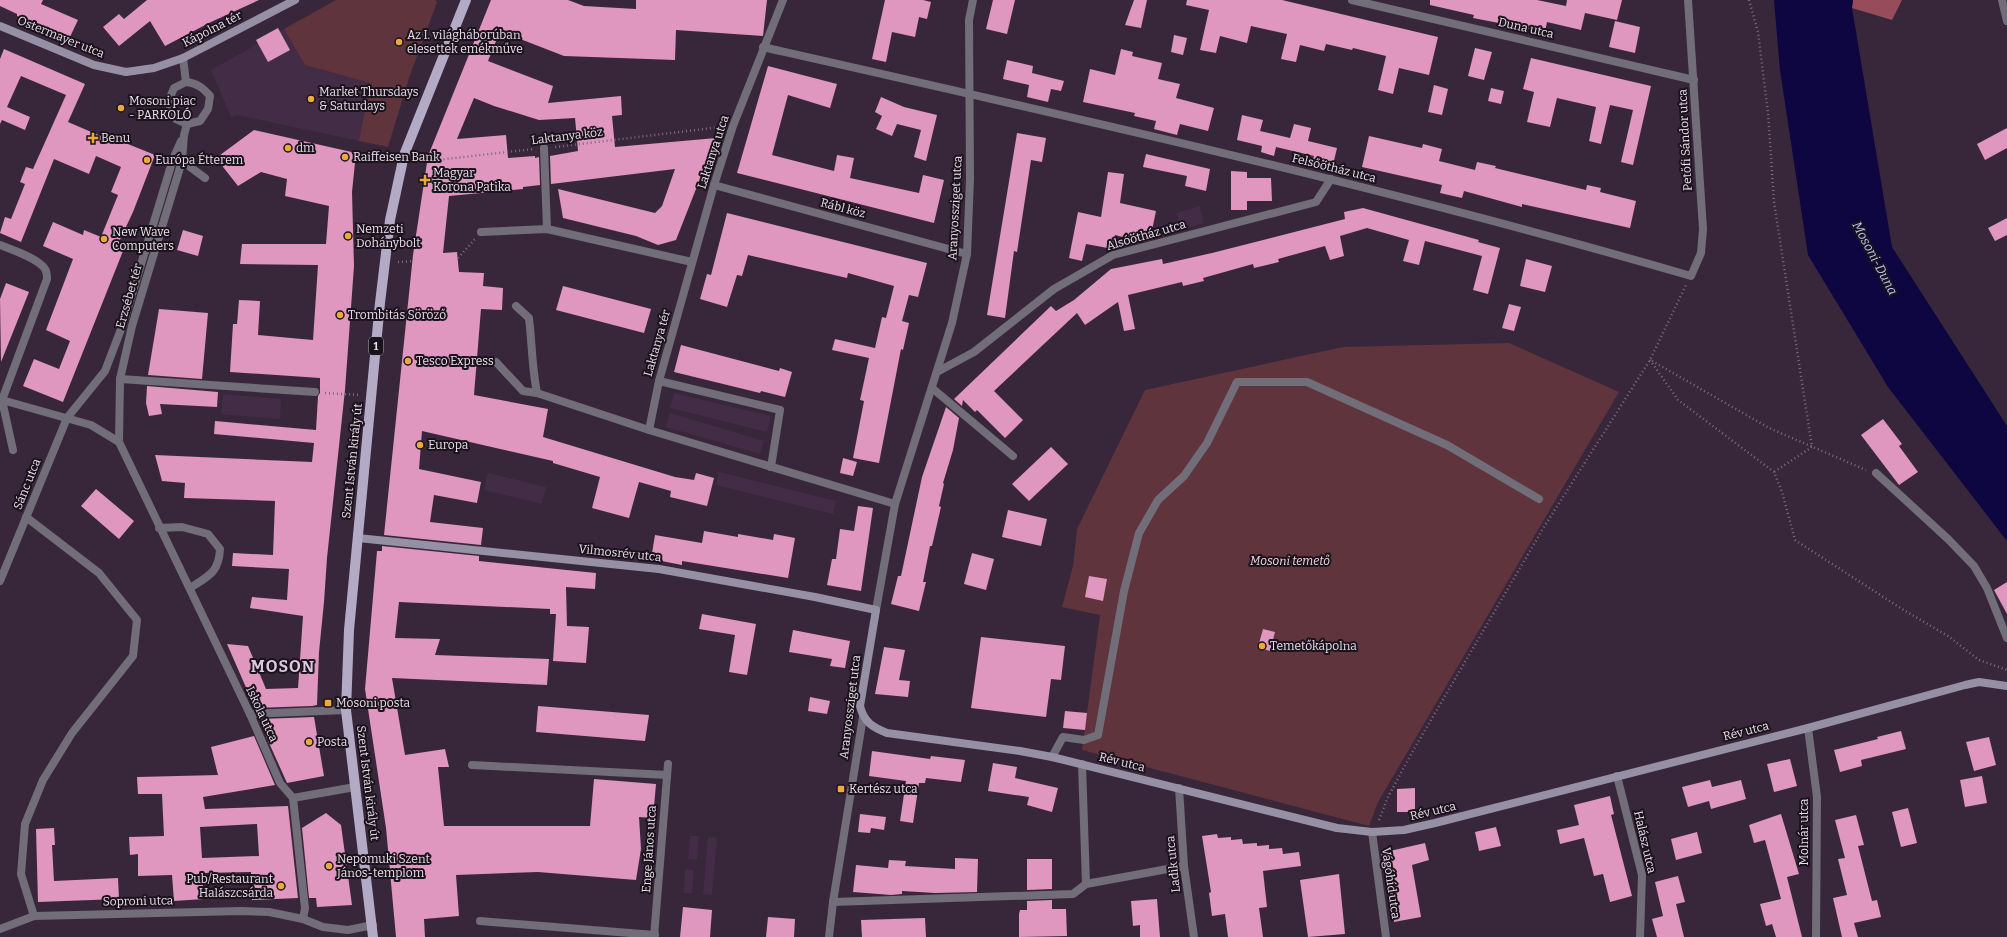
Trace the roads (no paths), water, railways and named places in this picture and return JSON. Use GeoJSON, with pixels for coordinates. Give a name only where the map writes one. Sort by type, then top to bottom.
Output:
{"type":"FeatureCollection","features":[{"type":"Feature","properties":{"kind":"main road","name":"Kápolna tér"},"geometry":{"type":"LineString","coordinates":[[183,58],[295,0]]}},
{"type":"Feature","properties":{"kind":"main road","name":"Szent István király út"},"geometry":{"type":"LineString","coordinates":[[373,937],[346,710],[349,630],[380,303],[390,220],[404,155],[466,0]]}},
{"type":"Feature","properties":{"kind":"main road","name":"Ostermayer utca"},"geometry":{"type":"LineString","coordinates":[[0,26],[94,65],[126,72],[154,68],[183,58]]}},
{"type":"Feature","properties":{"kind":"main road","name":"Vilmosrév utca"},"geometry":{"type":"LineString","coordinates":[[358,538],[659,569],[815,597],[876,610]]}},
{"type":"Feature","properties":{"kind":"main road","name":"Aranyossziget utca"},"geometry":{"type":"LineString","coordinates":[[863,717],[860,706],[876,610]]}},
{"type":"Feature","properties":{"kind":"main road","name":"Rév utca"},"geometry":{"type":"LineString","coordinates":[[863,717],[872,727],[887,733],[1052,757],[1337,828],[1372,832],[1404,830],[1427,825],[1808,728],[1979,682],[2007,686]]}},
{"type":"Feature","properties":{"kind":"street","name":"Laktanya utca"},"geometry":{"type":"LineString","coordinates":[[692,262],[733,126],[763,47],[783,0]]}},
{"type":"Feature","properties":{"kind":"street","name":"Aranyossziget utca"},"geometry":{"type":"LineString","coordinates":[[876,610],[895,504],[952,324],[967,254],[970,179],[969,20],[973,0]]}},
{"type":"Feature","properties":{"kind":"street","name":"Duna utca"},"geometry":{"type":"LineString","coordinates":[[1352,0],[1694,80]]}},
{"type":"Feature","properties":{"kind":"street","name":"Petőfi Sándor utca"},"geometry":{"type":"LineString","coordinates":[[1688,0],[1703,229],[1701,253],[1690,276]]}},
{"type":"Feature","properties":{"kind":"street"},"geometry":{"type":"LineString","coordinates":[[2002,0],[2007,21]]}},
{"type":"Feature","properties":{"kind":"street"},"geometry":{"type":"LineString","coordinates":[[763,47],[969,94]]}},
{"type":"Feature","properties":{"kind":"street"},"geometry":{"type":"LineString","coordinates":[[183,58],[186,82]]}},
{"type":"Feature","properties":{"kind":"street"},"geometry":{"type":"LineString","coordinates":[[186,82],[194,82],[203,87],[210,96],[208,109],[200,121],[187,124],[176,119],[168,102],[174,88],[186,82]]}},
{"type":"Feature","properties":{"kind":"street","name":"Felsőötház utca"},"geometry":{"type":"LineString","coordinates":[[969,94],[1331,179],[1603,250],[1690,276]]}},
{"type":"Feature","properties":{"kind":"street","name":"Erzsébet tér"},"geometry":{"type":"LineString","coordinates":[[66,418],[105,371],[123,324],[173,159],[184,135],[187,124]]}},
{"type":"Feature","properties":{"kind":"street","name":"Erzsébet tér"},"geometry":{"type":"LineString","coordinates":[[159,528],[141,484],[119,442],[120,379],[132,326],[182,161],[184,135]]}},
{"type":"Feature","properties":{"kind":"street"},"geometry":{"type":"LineString","coordinates":[[544,148],[547,228]]}},
{"type":"Feature","properties":{"kind":"street"},"geometry":{"type":"LineString","coordinates":[[182,161],[205,178]]}},
{"type":"Feature","properties":{"kind":"street","name":"Alsóötház utca"},"geometry":{"type":"LineString","coordinates":[[937,372],[974,352],[1054,289],[1081,272],[1113,255],[1316,202],[1331,179]]}},
{"type":"Feature","properties":{"kind":"street","name":"Rábl köz"},"geometry":{"type":"LineString","coordinates":[[714,186],[967,254]]}},
{"type":"Feature","properties":{"kind":"street"},"geometry":{"type":"LineString","coordinates":[[481,232],[547,228],[692,262]]}},
{"type":"Feature","properties":{"kind":"street"},"geometry":{"type":"LineString","coordinates":[[0,245],[25,255],[37,263],[45,269],[48,279],[1,401],[13,450]]}},
{"type":"Feature","properties":{"kind":"street","name":"Laktanya tér"},"geometry":{"type":"LineString","coordinates":[[649,430],[659,381],[692,262]]}},
{"type":"Feature","properties":{"kind":"street"},"geometry":{"type":"LineString","coordinates":[[516,306],[529,318],[534,360],[532,369],[537,393]]}},
{"type":"Feature","properties":{"kind":"street"},"geometry":{"type":"LineString","coordinates":[[496,362],[524,391],[537,393],[649,430],[895,504]]}},
{"type":"Feature","properties":{"kind":"street"},"geometry":{"type":"LineString","coordinates":[[120,379],[315,392]]}},
{"type":"Feature","properties":{"kind":"street"},"geometry":{"type":"LineString","coordinates":[[659,381],[780,410],[771,467]]}},
{"type":"Feature","properties":{"kind":"street"},"geometry":{"type":"LineString","coordinates":[[1052,757],[1064,737],[1084,740],[1098,735],[1124,591],[1139,533],[1158,500],[1184,476],[1207,443],[1238,382],[1308,382],[1447,445],[1539,499]]}},
{"type":"Feature","properties":{"kind":"street"},"geometry":{"type":"LineString","coordinates":[[932,388],[1013,456]]}},
{"type":"Feature","properties":{"kind":"street"},"geometry":{"type":"LineString","coordinates":[[1,401],[91,425],[119,442]]}},
{"type":"Feature","properties":{"kind":"street","name":"Sánc utca"},"geometry":{"type":"LineString","coordinates":[[0,581],[66,418]]}},
{"type":"Feature","properties":{"kind":"street"},"geometry":{"type":"LineString","coordinates":[[1876,473],[1920,512],[1974,566],[1987,588],[2007,638]]}},
{"type":"Feature","properties":{"kind":"street"},"geometry":{"type":"LineString","coordinates":[[26,517],[99,573],[137,620],[133,656],[68,740],[43,780],[25,824],[21,874],[34,916]]}},
{"type":"Feature","properties":{"kind":"street"},"geometry":{"type":"LineString","coordinates":[[159,528],[182,527],[208,534],[220,549],[219,564],[208,577],[190,588]]}},
{"type":"Feature","properties":{"kind":"street","name":"Iskola utca"},"geometry":{"type":"LineString","coordinates":[[159,528],[190,588],[250,714],[280,783],[293,798]]}},
{"type":"Feature","properties":{"kind":"street"},"geometry":{"type":"LineString","coordinates":[[250,714],[346,710]]}},
{"type":"Feature","properties":{"kind":"street","name":"Aranyossziget utca"},"geometry":{"type":"LineString","coordinates":[[829,937],[833,902],[863,717]]}},
{"type":"Feature","properties":{"kind":"street","name":"Molnár utca"},"geometry":{"type":"LineString","coordinates":[[1808,728],[1817,797],[1816,937]]}},
{"type":"Feature","properties":{"kind":"street","name":"Enge János utca"},"geometry":{"type":"LineString","coordinates":[[654,936],[668,764]]}},
{"type":"Feature","properties":{"kind":"street"},"geometry":{"type":"LineString","coordinates":[[1082,764],[1086,884]]}},
{"type":"Feature","properties":{"kind":"street"},"geometry":{"type":"LineString","coordinates":[[472,765],[667,775]]}},
{"type":"Feature","properties":{"kind":"street","name":"Halász utca"},"geometry":{"type":"LineString","coordinates":[[1617,776],[1642,875],[1640,937]]}},
{"type":"Feature","properties":{"kind":"street"},"geometry":{"type":"LineString","coordinates":[[303,919],[305,908],[293,798],[355,787]]}},
{"type":"Feature","properties":{"kind":"street","name":"Ladik utca"},"geometry":{"type":"LineString","coordinates":[[1179,788],[1184,866],[1194,937]]}},
{"type":"Feature","properties":{"kind":"street","name":"Vágóhíd utca"},"geometry":{"type":"LineString","coordinates":[[1372,832],[1386,937]]}},
{"type":"Feature","properties":{"kind":"street"},"geometry":{"type":"LineString","coordinates":[[833,902],[1073,894],[1086,884],[1184,866]]}},
{"type":"Feature","properties":{"kind":"street","name":"Soproni utca"},"geometry":{"type":"LineString","coordinates":[[0,929],[34,916],[241,911],[269,912],[303,919],[323,927],[348,930],[372,925]]}},
{"type":"Feature","properties":{"kind":"street"},"geometry":{"type":"LineString","coordinates":[[480,921],[654,936]]}},
{"type":"Feature","properties":{"kind":"water","name":"Mosoni-Duna"},"geometry":{"type":"Polygon","coordinates":[[[1774,0],[1853,0],[1852,8],[1892,247],[2007,426],[2007,541],[1888,387],[1808,255],[1780,70],[1774,0]]]}},
{"type":"Feature","properties":{"kind":"place","name":"Az I. világháborúban elesettek emékműve"},"geometry":{"type":"Point","coordinates":[399,42]}},
{"type":"Feature","properties":{"kind":"place","name":"Market Thursdays & Saturdays"},"geometry":{"type":"Point","coordinates":[311,99]}},
{"type":"Feature","properties":{"kind":"place","name":"Mosoni piac - PARKOLÓ"},"geometry":{"type":"Point","coordinates":[121,108]}},
{"type":"Feature","properties":{"kind":"place","name":"Benu"},"geometry":{"type":"Point","coordinates":[93,138]}},
{"type":"Feature","properties":{"kind":"place","name":"dm"},"geometry":{"type":"Point","coordinates":[288,148]}},
{"type":"Feature","properties":{"kind":"place","name":"Raiffeisen Bank"},"geometry":{"type":"Point","coordinates":[345,157]}},
{"type":"Feature","properties":{"kind":"place","name":"Európa Étterem"},"geometry":{"type":"Point","coordinates":[147,160]}},
{"type":"Feature","properties":{"kind":"place","name":"Magyar Korona Patika"},"geometry":{"type":"Point","coordinates":[425,180]}},
{"type":"Feature","properties":{"kind":"place","name":"Nemzeti Dohánybolt"},"geometry":{"type":"Point","coordinates":[348,236]}},
{"type":"Feature","properties":{"kind":"place","name":"New Wave Computers"},"geometry":{"type":"Point","coordinates":[104,239]}},
{"type":"Feature","properties":{"kind":"place","name":"Trombitás Söröző"},"geometry":{"type":"Point","coordinates":[340,315]}},
{"type":"Feature","properties":{"kind":"place","name":"Tesco Express"},"geometry":{"type":"Point","coordinates":[408,361]}},
{"type":"Feature","properties":{"kind":"place","name":"Europa"},"geometry":{"type":"Point","coordinates":[420,445]}},
{"type":"Feature","properties":{"kind":"place","name":"Temetőkápolna"},"geometry":{"type":"Point","coordinates":[1262,646]}},
{"type":"Feature","properties":{"kind":"place","name":"Mosoni posta"},"geometry":{"type":"Point","coordinates":[328,703]}},
{"type":"Feature","properties":{"kind":"place","name":"Posta"},"geometry":{"type":"Point","coordinates":[309,742]}},
{"type":"Feature","properties":{"kind":"place","name":"Kertész utca"},"geometry":{"type":"Point","coordinates":[841,789]}},
{"type":"Feature","properties":{"kind":"place","name":"Nepomuki Szent János-templom"},"geometry":{"type":"Point","coordinates":[329,866]}},
{"type":"Feature","properties":{"kind":"place","name":"Pub/Restaurant Halászcsárda"},"geometry":{"type":"Point","coordinates":[281,886]}},
{"type":"Feature","properties":{"kind":"district","name":"MOSON"},"geometry":{"type":"Point","coordinates":[283,666]}},
{"type":"Feature","properties":{"kind":"park label","name":"Mosoni temető"},"geometry":{"type":"Point","coordinates":[1290,561]}}]}
